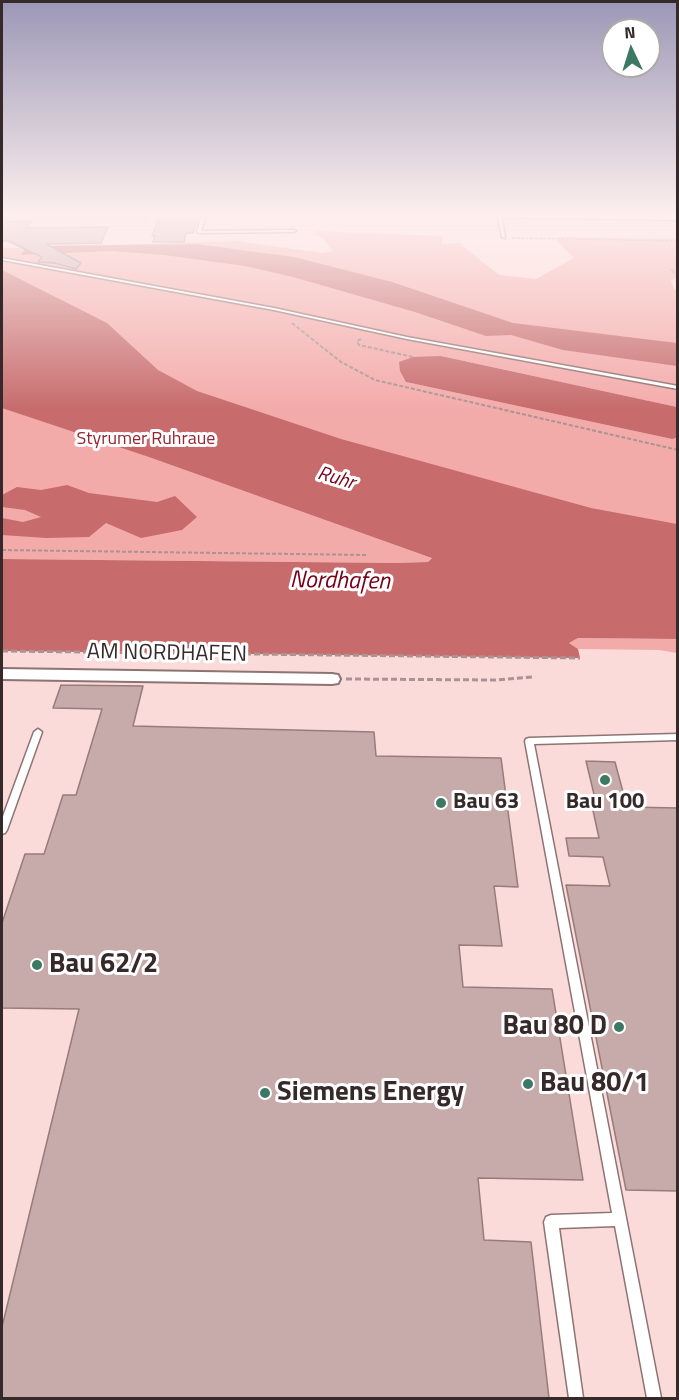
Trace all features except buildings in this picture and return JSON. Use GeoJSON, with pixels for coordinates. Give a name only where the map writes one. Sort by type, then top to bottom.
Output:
{"type":"FeatureCollection","features":[{"type":"Feature","properties":{"kind":"street","name":"AM NORDHAFEN"},"geometry":{"type":"LineString","coordinates":[[2,674],[332,679]]}},
{"type":"Feature","properties":{"kind":"lane"},"geometry":{"type":"LineString","coordinates":[[113,279],[678,388]]}},
{"type":"Feature","properties":{"kind":"lane"},"geometry":{"type":"LineString","coordinates":[[2,830],[38,732]]}},
{"type":"Feature","properties":{"kind":"lane"},"geometry":{"type":"LineString","coordinates":[[654,1398],[529,741],[678,737]]}},
{"type":"Feature","properties":{"kind":"lane"},"geometry":{"type":"LineString","coordinates":[[576,1398],[551,1222],[620,1219]]}},
{"type":"Feature","properties":{"kind":"path"},"geometry":{"type":"LineString","coordinates":[[274,309],[341,362],[375,380],[678,450]]}},
{"type":"Feature","properties":{"kind":"path"},"geometry":{"type":"LineString","coordinates":[[382,332],[357,341],[359,345],[413,357]]}},
{"type":"Feature","properties":{"kind":"path"},"geometry":{"type":"LineString","coordinates":[[2,550],[366,555]]}},
{"type":"Feature","properties":{"kind":"path"},"geometry":{"type":"LineString","coordinates":[[2,651],[580,658]]}},
{"type":"Feature","properties":{"kind":"path"},"geometry":{"type":"LineString","coordinates":[[332,679],[495,680],[533,677]]}},
{"type":"Feature","properties":{"kind":"green space","name":"Styrumer Ruhraue"},"geometry":{"type":"Polygon","coordinates":[[[2,279],[675,279],[671,280],[674,289],[677,290],[677,407],[441,356],[406,382],[672,439],[677,438],[677,589],[400,546],[432,557],[428,562],[395,563],[2,559],[2,279]]]}},
{"type":"Feature","properties":{"kind":"green space"},"geometry":{"type":"Polygon","coordinates":[[[578,638],[677,639],[677,653],[659,650],[578,649],[569,643],[578,638]]]}},
{"type":"Feature","properties":{"kind":"water"},"geometry":{"type":"Polygon","coordinates":[[[2,279],[20,279],[107,323],[158,370],[197,391],[341,439],[591,508],[677,524],[677,639],[578,638],[569,643],[578,649],[580,658],[2,651],[2,559],[395,563],[428,562],[432,558],[149,457],[2,408],[2,279]]]}},
{"type":"Feature","properties":{"kind":"water"},"geometry":{"type":"Polygon","coordinates":[[[301,279],[382,279],[513,323],[677,343],[677,366],[563,350],[511,335],[486,336],[415,312],[301,279]]]}},
{"type":"Feature","properties":{"kind":"water"},"geometry":{"type":"Polygon","coordinates":[[[441,356],[677,407],[677,438],[672,439],[406,382],[400,371],[399,362],[413,357],[441,356]]]}},
{"type":"Feature","properties":{"kind":"water"},"geometry":{"type":"Polygon","coordinates":[[[67,485],[89,493],[157,502],[175,496],[197,517],[182,530],[141,538],[106,523],[89,537],[46,538],[2,535],[2,518],[23,522],[41,517],[25,510],[2,507],[2,495],[17,487],[41,490],[67,485]]]}},
{"type":"Feature","properties":{"kind":"place","name":"Bau 100"},"geometry":{"type":"Point","coordinates":[605,780]}},
{"type":"Feature","properties":{"kind":"place","name":"Bau 63"},"geometry":{"type":"Point","coordinates":[441,803]}},
{"type":"Feature","properties":{"kind":"place","name":"Bau 62/2"},"geometry":{"type":"Point","coordinates":[37,965]}},
{"type":"Feature","properties":{"kind":"place","name":"Bau 80 D"},"geometry":{"type":"Point","coordinates":[619,1027]}},
{"type":"Feature","properties":{"kind":"place","name":"Bau 80/1"},"geometry":{"type":"Point","coordinates":[528,1084]}},
{"type":"Feature","properties":{"kind":"place","name":"Siemens Energy"},"geometry":{"type":"Point","coordinates":[265,1093]}},
{"type":"Feature","properties":{"kind":"water label","name":"Ruhr"},"geometry":{"type":"Point","coordinates":[336,479]}},
{"type":"Feature","properties":{"kind":"water label","name":"Nordhafen"},"geometry":{"type":"Point","coordinates":[340,582]}}]}
